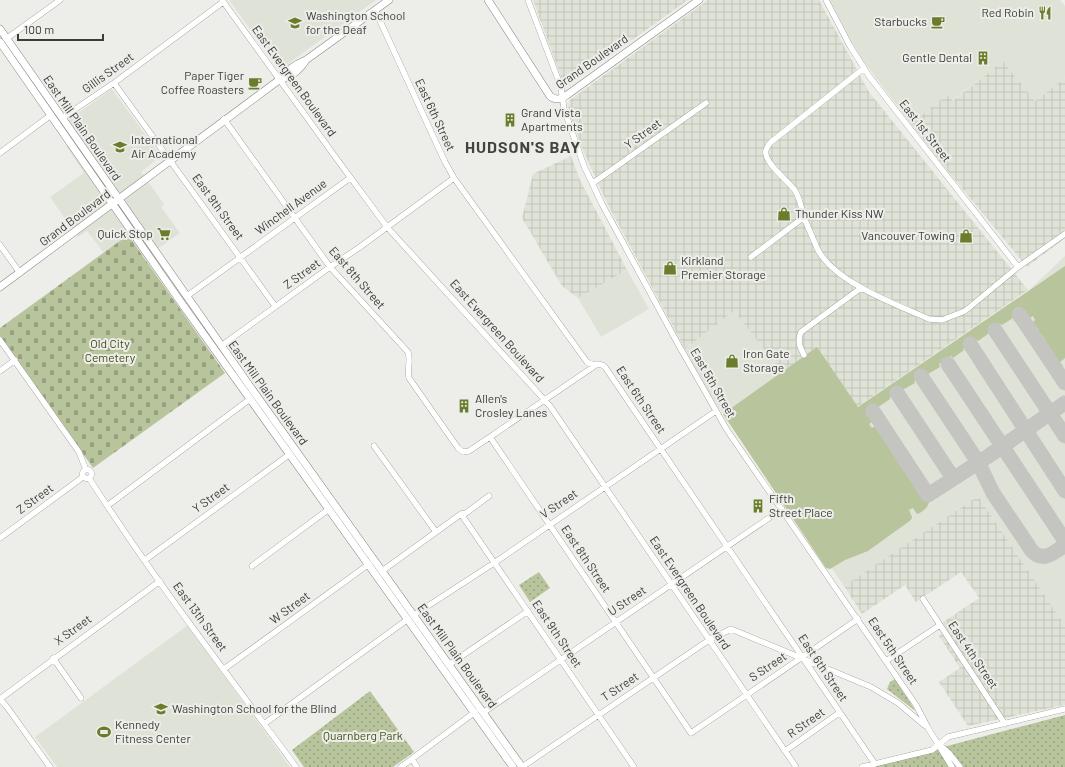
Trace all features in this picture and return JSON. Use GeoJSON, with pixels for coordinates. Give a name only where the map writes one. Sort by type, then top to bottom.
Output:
{"type":"FeatureCollection","features":[{"type":"Feature","properties":{"kind":"main road","name":"Grand Boulevard"},"geometry":{"type":"LineString","coordinates":[[0,287],[279,80],[289,70],[306,60],[389,0]]}},
{"type":"Feature","properties":{"kind":"main road","name":"Grand Boulevard"},"geometry":{"type":"LineString","coordinates":[[488,0],[550,96],[557,99],[562,98],[699,0]]}},
{"type":"Feature","properties":{"kind":"main road","name":"East Mill Plain Boulevard"},"geometry":{"type":"LineString","coordinates":[[0,29],[3,40],[51,115],[112,204],[369,564],[450,664],[522,767]]}},
{"type":"Feature","properties":{"kind":"main road","name":"East Mill Plain Boulevard"},"geometry":{"type":"LineString","coordinates":[[3,40],[62,118],[221,346],[382,571],[411,617],[513,767]]}},
{"type":"Feature","properties":{"kind":"street"},"geometry":{"type":"LineString","coordinates":[[3,40],[59,0]]}},
{"type":"Feature","properties":{"kind":"street","name":"East 5th Street"},"geometry":{"type":"LineString","coordinates":[[528,0],[561,87],[564,109],[570,129],[593,183],[610,218],[716,411],[916,705],[944,756],[952,767]]}},
{"type":"Feature","properties":{"kind":"street","name":"East 1st Street"},"geometry":{"type":"LineString","coordinates":[[826,0],[863,69],[1018,267]]}},
{"type":"Feature","properties":{"kind":"street","name":"East Evergreen Boulevard"},"geometry":{"type":"LineString","coordinates":[[222,1],[350,178],[388,227],[502,352],[557,416],[796,767]]}},
{"type":"Feature","properties":{"kind":"street","name":"Gillis Street"},"geometry":{"type":"LineString","coordinates":[[62,118],[114,82],[222,1]]}},
{"type":"Feature","properties":{"kind":"street","name":"East 6th Street"},"geometry":{"type":"LineString","coordinates":[[374,10],[445,162],[454,178],[587,362],[591,365],[598,364],[605,367],[875,764]]}},
{"type":"Feature","properties":{"kind":"street"},"geometry":{"type":"LineString","coordinates":[[863,69],[771,142],[766,150],[766,155],[772,165],[794,190],[800,200],[804,217],[818,250],[827,262],[841,276],[861,288],[929,319],[942,320],[965,311],[1018,267],[1065,234]]}},
{"type":"Feature","properties":{"kind":"street","name":"East 9th Street"},"geometry":{"type":"LineString","coordinates":[[114,82],[275,306]]}},
{"type":"Feature","properties":{"kind":"street","name":"Y Street"},"geometry":{"type":"LineString","coordinates":[[593,183],[706,103]]}},
{"type":"Feature","properties":{"kind":"street"},"geometry":{"type":"LineString","coordinates":[[1,150],[51,115]]}},
{"type":"Feature","properties":{"kind":"street","name":"East 8th Street"},"geometry":{"type":"LineString","coordinates":[[224,120],[330,267],[408,352],[410,357],[408,369],[409,378],[458,448],[464,452],[469,451],[490,437],[691,733]]}},
{"type":"Feature","properties":{"kind":"street","name":"Winchell Avenue"},"geometry":{"type":"LineString","coordinates":[[187,296],[350,178]]}},
{"type":"Feature","properties":{"kind":"street","name":"Z Street"},"geometry":{"type":"LineString","coordinates":[[221,346],[454,178]]}},
{"type":"Feature","properties":{"kind":"street"},"geometry":{"type":"LineString","coordinates":[[751,257],[804,217]]}},
{"type":"Feature","properties":{"kind":"street"},"geometry":{"type":"LineString","coordinates":[[0,245],[20,273]]}},
{"type":"Feature","properties":{"kind":"street"},"geometry":{"type":"LineString","coordinates":[[804,355],[799,341],[801,332],[861,288]]}},
{"type":"Feature","properties":{"kind":"street"},"geometry":{"type":"LineString","coordinates":[[0,340],[79,452],[86,470],[83,472],[86,478]]}},
{"type":"Feature","properties":{"kind":"street"},"geometry":{"type":"LineString","coordinates":[[0,371],[15,360]]}},
{"type":"Feature","properties":{"kind":"street"},"geometry":{"type":"LineString","coordinates":[[490,437],[598,364]]}},
{"type":"Feature","properties":{"kind":"street"},"geometry":{"type":"LineString","coordinates":[[107,506],[250,399]]}},
{"type":"Feature","properties":{"kind":"street","name":"V Street"},"geometry":{"type":"LineString","coordinates":[[264,724],[411,617],[494,563],[716,411]]}},
{"type":"Feature","properties":{"kind":"street"},"geometry":{"type":"LineString","coordinates":[[374,446],[436,532]]}},
{"type":"Feature","properties":{"kind":"street","name":"Y Street"},"geometry":{"type":"LineString","coordinates":[[145,560],[290,454]]}},
{"type":"Feature","properties":{"kind":"street","name":"Z Street"},"geometry":{"type":"LineString","coordinates":[[0,538],[86,478]]}},
{"type":"Feature","properties":{"kind":"street","name":"East 13th Street"},"geometry":{"type":"LineString","coordinates":[[86,478],[224,670],[296,767]]}},
{"type":"Feature","properties":{"kind":"street"},"geometry":{"type":"LineString","coordinates":[[382,571],[461,514],[466,513],[489,496]]}},
{"type":"Feature","properties":{"kind":"street","name":"U Street"},"geometry":{"type":"LineString","coordinates":[[484,712],[782,508]]}},
{"type":"Feature","properties":{"kind":"street"},"geometry":{"type":"LineString","coordinates":[[252,566],[329,509]]}},
{"type":"Feature","properties":{"kind":"street","name":"East 9th Street"},"geometry":{"type":"LineString","coordinates":[[461,514],[634,767]]}},
{"type":"Feature","properties":{"kind":"street","name":"W Street"},"geometry":{"type":"LineString","coordinates":[[224,670],[369,564]]}},
{"type":"Feature","properties":{"kind":"street","name":"X Street"},"geometry":{"type":"LineString","coordinates":[[0,699],[53,658],[160,581]]}},
{"type":"Feature","properties":{"kind":"street","name":"East 4th Street"},"geometry":{"type":"LineString","coordinates":[[923,599],[1005,724]]}},
{"type":"Feature","properties":{"kind":"street"},"geometry":{"type":"LineString","coordinates":[[450,664],[528,611]]}},
{"type":"Feature","properties":{"kind":"street","name":"S Street"},"geometry":{"type":"LineString","coordinates":[[691,733],[858,619]]}},
{"type":"Feature","properties":{"kind":"street"},"geometry":{"type":"LineString","coordinates":[[886,661],[940,626]]}},
{"type":"Feature","properties":{"kind":"street","name":"T Street"},"geometry":{"type":"LineString","coordinates":[[522,767],[709,640],[725,632],[732,630],[802,658]]}},
{"type":"Feature","properties":{"kind":"street"},"geometry":{"type":"LineString","coordinates":[[53,658],[81,698]]}},
{"type":"Feature","properties":{"kind":"street"},"geometry":{"type":"LineString","coordinates":[[802,658],[871,687],[898,703],[928,728]]}},
{"type":"Feature","properties":{"kind":"street"},"geometry":{"type":"LineString","coordinates":[[0,699],[8,707],[50,767]]}},
{"type":"Feature","properties":{"kind":"street"},"geometry":{"type":"LineString","coordinates":[[862,767],[933,750],[948,737],[1065,709]]}},
{"type":"Feature","properties":{"kind":"street"},"geometry":{"type":"LineString","coordinates":[[401,767],[475,712]]}},
{"type":"Feature","properties":{"kind":"street","name":"R Street"},"geometry":{"type":"LineString","coordinates":[[785,751],[839,713]]}},
{"type":"Feature","properties":{"kind":"street","name":"East 5th Street"},"geometry":{"type":"LineString","coordinates":[[939,745],[950,753],[960,767]]}},
{"type":"Feature","properties":{"kind":"street"},"geometry":{"type":"LineString","coordinates":[[412,759],[417,767]]}},
{"type":"Feature","properties":{"kind":"shaded area","name":"Washington School for the Deaf"},"geometry":{"type":"Polygon","coordinates":[[[229,0],[376,0],[285,66],[278,64],[263,47],[229,0]]]}},
{"type":"Feature","properties":{"kind":"shaded area"},"geometry":{"type":"Polygon","coordinates":[[[533,0],[688,0],[567,85],[563,82],[533,0]]]}},
{"type":"Feature","properties":{"kind":"shaded area"},"geometry":{"type":"Polygon","coordinates":[[[708,0],[819,0],[869,92],[1028,290],[857,407],[817,348],[782,372],[734,311],[685,349],[607,203],[582,148],[572,121],[568,106],[570,100],[708,0]]]}},
{"type":"Feature","properties":{"kind":"shaded area"},"geometry":{"type":"Polygon","coordinates":[[[829,0],[1060,0],[1065,6],[1065,78],[1035,101],[1003,61],[952,101],[947,95],[911,124],[861,58],[829,0]]]}},
{"type":"Feature","properties":{"kind":"shaded area"},"geometry":{"type":"Polygon","coordinates":[[[1003,61],[1035,101],[1065,78],[1065,238],[1027,267],[911,124],[947,95],[953,101],[1003,61]]]}},
{"type":"Feature","properties":{"kind":"shaded area"},"geometry":{"type":"Polygon","coordinates":[[[112,89],[161,156],[141,172],[164,204],[161,207],[180,233],[145,258],[128,235],[104,253],[87,231],[78,237],[50,197],[84,173],[66,146],[79,137],[67,121],[112,89]]]}},
{"type":"Feature","properties":{"kind":"shaded area"},"geometry":{"type":"Polygon","coordinates":[[[571,156],[580,180],[627,270],[578,298],[562,286],[522,218],[533,174],[571,156]]]}},
{"type":"Feature","properties":{"kind":"shaded area"},"geometry":{"type":"Polygon","coordinates":[[[1065,256],[1065,626],[978,496],[844,586],[709,393],[685,349],[734,311],[782,372],[817,347],[858,407],[1028,291],[1065,256]]]}},
{"type":"Feature","properties":{"kind":"shaded area"},"geometry":{"type":"Polygon","coordinates":[[[627,270],[649,309],[601,337],[578,298],[627,270]]]}},
{"type":"Feature","properties":{"kind":"shaded area"},"geometry":{"type":"Polygon","coordinates":[[[978,496],[1065,626],[1065,705],[968,726],[939,682],[960,668],[939,636],[948,630],[942,623],[979,598],[961,572],[916,602],[905,585],[862,614],[844,586],[978,496]]]}},
{"type":"Feature","properties":{"kind":"shaded area","name":"Washington School for the Blind"},"geometry":{"type":"Polygon","coordinates":[[[188,625],[290,767],[57,767],[35,737],[188,625]]]}},
{"type":"Feature","properties":{"kind":"green space","name":"Old City Cemetery"},"geometry":{"type":"Polygon","coordinates":[[[128,235],[225,373],[93,468],[0,336],[0,328],[128,235]]]}},
{"type":"Feature","properties":{"kind":"green space"},"geometry":{"type":"Polygon","coordinates":[[[1065,266],[1065,358],[1060,362],[1063,366],[1059,368],[1057,367],[1041,343],[1045,339],[1042,335],[1037,337],[1035,333],[1039,330],[1036,326],[1032,329],[1030,325],[1035,320],[1033,316],[1027,320],[1021,313],[1017,315],[1018,319],[1014,321],[1013,318],[1002,325],[1000,324],[978,341],[976,340],[963,348],[964,350],[953,358],[951,356],[939,364],[940,367],[928,374],[926,373],[914,381],[915,383],[890,397],[890,399],[871,412],[875,420],[869,424],[872,428],[878,424],[929,503],[924,510],[917,514],[913,508],[909,510],[912,517],[911,520],[868,551],[845,560],[830,569],[826,568],[723,414],[817,347],[858,407],[1065,266]]]}},
{"type":"Feature","properties":{"kind":"green space"},"geometry":{"type":"Polygon","coordinates":[[[539,572],[550,588],[530,602],[519,585],[539,572]]]}},
{"type":"Feature","properties":{"kind":"green space"},"geometry":{"type":"Polygon","coordinates":[[[895,679],[915,710],[887,689],[890,682],[895,679]]]}},
{"type":"Feature","properties":{"kind":"green space","name":"Quarnberg Park"},"geometry":{"type":"Polygon","coordinates":[[[370,691],[414,752],[393,767],[304,767],[292,750],[370,691]]]}},
{"type":"Feature","properties":{"kind":"green space"},"geometry":{"type":"Polygon","coordinates":[[[1065,715],[1065,767],[862,767],[932,750],[1065,715]]]}},
{"type":"Feature","properties":{"kind":"taxiway"},"geometry":{"type":"LineString","coordinates":[[1019,314],[1065,383]]}},
{"type":"Feature","properties":{"kind":"taxiway"},"geometry":{"type":"LineString","coordinates":[[995,330],[1065,436]]}},
{"type":"Feature","properties":{"kind":"taxiway"},"geometry":{"type":"LineString","coordinates":[[970,344],[1065,491]]}},
{"type":"Feature","properties":{"kind":"taxiway"},"geometry":{"type":"LineString","coordinates":[[948,364],[1065,541]]}},
{"type":"Feature","properties":{"kind":"taxiway"},"geometry":{"type":"LineString","coordinates":[[921,376],[978,462],[993,493],[1032,551],[1040,556],[1045,556],[1053,553],[1065,545]]}},
{"type":"Feature","properties":{"kind":"taxiway"},"geometry":{"type":"LineString","coordinates":[[897,393],[953,478]]}},
{"type":"Feature","properties":{"kind":"taxiway"},"geometry":{"type":"LineString","coordinates":[[873,411],[928,495],[987,457],[1065,403]]}},
{"type":"Feature","properties":{"kind":"place","name":"Red Robin"},"geometry":{"type":"Point","coordinates":[1045,13]}},
{"type":"Feature","properties":{"kind":"place","name":"Starbucks"},"geometry":{"type":"Point","coordinates":[938,22]}},
{"type":"Feature","properties":{"kind":"place","name":"Washington School for the Deaf"},"geometry":{"type":"Point","coordinates":[295,23]}},
{"type":"Feature","properties":{"kind":"place","name":"Gentle Dental"},"geometry":{"type":"Point","coordinates":[983,58]}},
{"type":"Feature","properties":{"kind":"place","name":"Paper Tiger Coffee Roasters"},"geometry":{"type":"Point","coordinates":[255,83]}},
{"type":"Feature","properties":{"kind":"place","name":"Grand Vista Apartments"},"geometry":{"type":"Point","coordinates":[510,120]}},
{"type":"Feature","properties":{"kind":"place","name":"International Air Academy"},"geometry":{"type":"Point","coordinates":[120,147]}},
{"type":"Feature","properties":{"kind":"place","name":"Thunder Kiss NW"},"geometry":{"type":"Point","coordinates":[784,214]}},
{"type":"Feature","properties":{"kind":"place","name":"Quick Stop"},"geometry":{"type":"Point","coordinates":[164,234]}},
{"type":"Feature","properties":{"kind":"place","name":"Vancouver Towing"},"geometry":{"type":"Point","coordinates":[966,236]}},
{"type":"Feature","properties":{"kind":"place","name":"Kirkland Premier Storage"},"geometry":{"type":"Point","coordinates":[670,268]}},
{"type":"Feature","properties":{"kind":"place","name":"Iron Gate Storage"},"geometry":{"type":"Point","coordinates":[732,361]}},
{"type":"Feature","properties":{"kind":"place","name":"Allen's Crosley Lanes"},"geometry":{"type":"Point","coordinates":[464,406]}},
{"type":"Feature","properties":{"kind":"place","name":"Fifth Street Place"},"geometry":{"type":"Point","coordinates":[758,506]}},
{"type":"Feature","properties":{"kind":"place","name":"Washington School for the Blind"},"geometry":{"type":"Point","coordinates":[161,709]}},
{"type":"Feature","properties":{"kind":"place","name":"Kennedy Fitness Center"},"geometry":{"type":"Point","coordinates":[104,732]}},
{"type":"Feature","properties":{"kind":"district","name":"HUDSON'S BAY"},"geometry":{"type":"Point","coordinates":[523,147]}}]}
